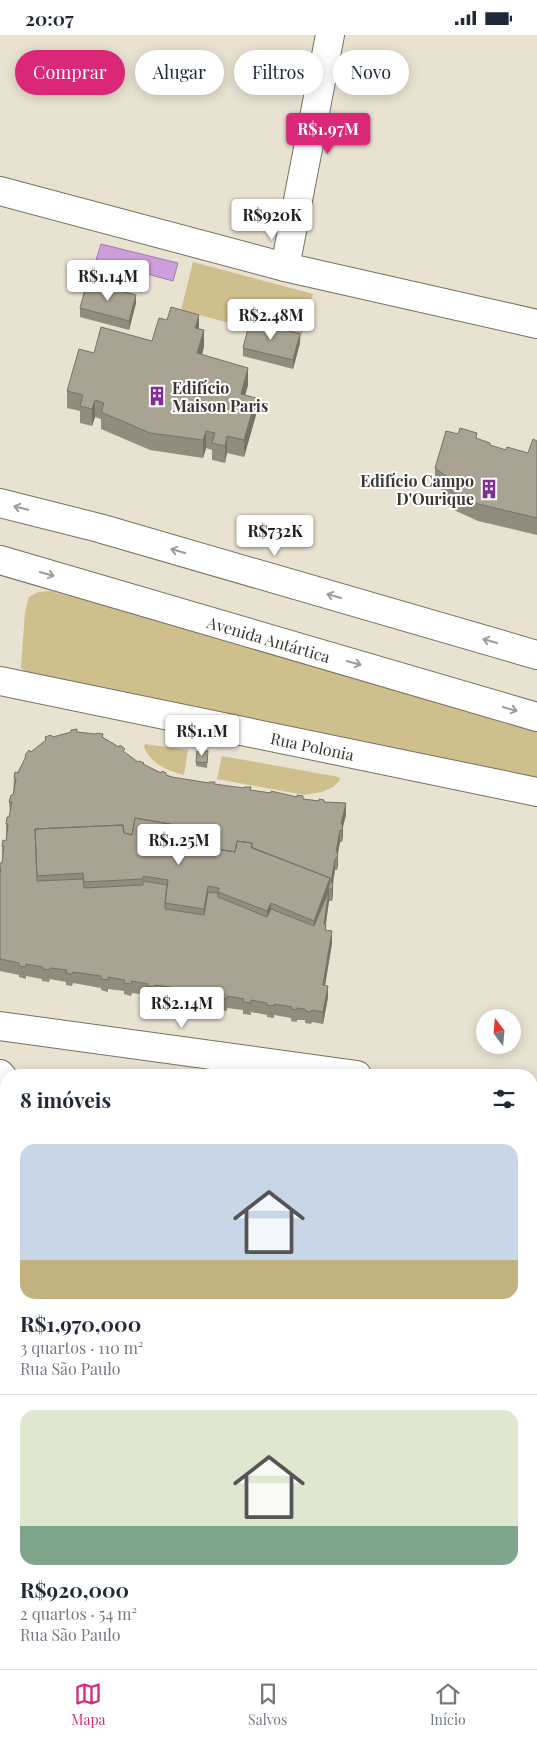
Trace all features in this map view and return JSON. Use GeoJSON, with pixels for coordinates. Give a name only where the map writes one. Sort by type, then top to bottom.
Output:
{"type":"FeatureCollection","features":[{"type":"Feature","properties":{"kind":"street"},"geometry":{"type":"LineString","coordinates":[[285,267],[330,35]]}},
{"type":"Feature","properties":{"kind":"street"},"geometry":{"type":"LineString","coordinates":[[0,191],[285,267],[537,324]]}},
{"type":"Feature","properties":{"kind":"street"},"geometry":{"type":"LineString","coordinates":[[0,503],[99,528],[537,655]]}},
{"type":"Feature","properties":{"kind":"street","name":"Avenida Antártica"},"geometry":{"type":"LineString","coordinates":[[0,560],[537,717]]}},
{"type":"Feature","properties":{"kind":"street","name":"Rua Polonia"},"geometry":{"type":"LineString","coordinates":[[0,681],[537,792]]}},
{"type":"Feature","properties":{"kind":"street"},"geometry":{"type":"LineString","coordinates":[[0,1026],[313,1069]]}},
{"type":"Feature","properties":{"kind":"shaded area"},"geometry":{"type":"Polygon","coordinates":[[[101,244],[178,263],[173,281],[96,260],[101,244]]]}},
{"type":"Feature","properties":{"kind":"shaded area"},"geometry":{"type":"Polygon","coordinates":[[[193,262],[313,294],[300,342],[181,310],[193,262]]]}},
{"type":"Feature","properties":{"kind":"shaded area"},"geometry":{"type":"Polygon","coordinates":[[[50,591],[537,724],[537,785],[33,676],[21,668],[25,612],[29,597],[38,592],[50,591]]]}},
{"type":"Feature","properties":{"kind":"shaded area"},"geometry":{"type":"Polygon","coordinates":[[[145,744],[188,750],[184,775],[166,769],[156,762],[147,753],[144,747],[145,744]]]}},
{"type":"Feature","properties":{"kind":"shaded area"},"geometry":{"type":"Polygon","coordinates":[[[222,756],[339,777],[340,780],[333,787],[322,792],[304,795],[217,779],[222,756]]]}},
{"type":"Feature","properties":{"kind":"building"},"geometry":{"type":"Polygon","coordinates":[[[87,282],[136,295],[129,321],[80,308],[87,282]]]}},
{"type":"Feature","properties":{"kind":"building","name":"Edifício Maison Paris"},"geometry":{"type":"Polygon","coordinates":[[[171,307],[199,315],[195,328],[204,330],[197,353],[248,368],[241,394],[256,398],[244,440],[227,436],[225,446],[212,443],[215,433],[206,431],[203,440],[150,433],[101,412],[104,403],[95,400],[92,409],[80,406],[83,395],[67,391],[79,349],[94,353],[101,327],[152,341],[159,318],[167,320],[171,307]]]}},
{"type":"Feature","properties":{"kind":"building"},"geometry":{"type":"Polygon","coordinates":[[[250,321],[300,334],[293,360],[243,348],[250,321]]]}},
{"type":"Feature","properties":{"kind":"building","name":"Edifício Campo D'Ourique"},"geometry":{"type":"Polygon","coordinates":[[[460,428],[477,433],[476,438],[506,450],[507,447],[528,453],[533,439],[537,441],[537,518],[478,504],[456,494],[444,484],[446,476],[435,468],[446,431],[458,434],[460,428]]]}},
{"type":"Feature","properties":{"kind":"building"},"geometry":{"type":"Polygon","coordinates":[[[77,729],[77,732],[103,734],[102,737],[119,747],[120,745],[125,749],[123,751],[138,762],[144,763],[172,777],[209,783],[215,782],[214,784],[244,788],[251,787],[250,790],[271,793],[271,791],[297,797],[297,795],[303,796],[303,799],[346,803],[341,824],[343,824],[342,831],[340,830],[336,852],[338,853],[335,859],[331,883],[333,882],[332,889],[328,889],[330,878],[252,848],[252,843],[237,841],[235,852],[179,843],[181,826],[135,818],[132,835],[124,833],[123,825],[35,829],[37,881],[83,879],[84,888],[143,885],[143,881],[167,885],[165,909],[204,915],[208,892],[218,893],[218,897],[267,917],[271,909],[314,926],[329,890],[324,924],[326,925],[325,930],[332,931],[323,985],[328,986],[323,1012],[312,1010],[311,1012],[297,1008],[297,1010],[291,1009],[292,1007],[274,1004],[274,1006],[267,1005],[267,1003],[251,1000],[251,1003],[243,1002],[244,999],[227,996],[227,999],[220,998],[220,995],[202,992],[202,995],[195,994],[195,991],[179,988],[178,991],[171,990],[171,987],[147,986],[148,984],[132,981],[131,984],[124,983],[125,980],[108,977],[108,980],[101,979],[101,976],[73,972],[72,974],[66,973],[67,970],[42,969],[43,967],[26,964],[26,967],[19,966],[19,963],[0,959],[0,863],[2,863],[3,840],[6,841],[8,824],[6,824],[12,802],[9,802],[11,795],[13,795],[16,779],[14,778],[15,772],[18,773],[29,750],[31,752],[46,740],[45,737],[51,735],[53,737],[77,729]]]}},
{"type":"Feature","properties":{"kind":"building"},"geometry":{"type":"Polygon","coordinates":[[[197,751],[208,751],[207,763],[196,762],[197,751]]]}},
{"type":"Feature","properties":{"kind":"building"},"geometry":{"type":"Polygon","coordinates":[[[135,818],[181,826],[178,843],[235,852],[237,841],[252,843],[251,847],[330,878],[314,921],[271,903],[267,911],[218,892],[219,888],[208,886],[204,909],[165,903],[168,880],[143,876],[143,879],[84,882],[83,873],[37,876],[35,829],[123,825],[124,833],[132,835],[135,818]]]}},
{"type":"Feature","properties":{"kind":"place","name":"Edifício Maison Paris"},"geometry":{"type":"Point","coordinates":[157,396]}},
{"type":"Feature","properties":{"kind":"place","name":"Edifício Campo D'Ourique"},"geometry":{"type":"Point","coordinates":[489,489]}}]}
